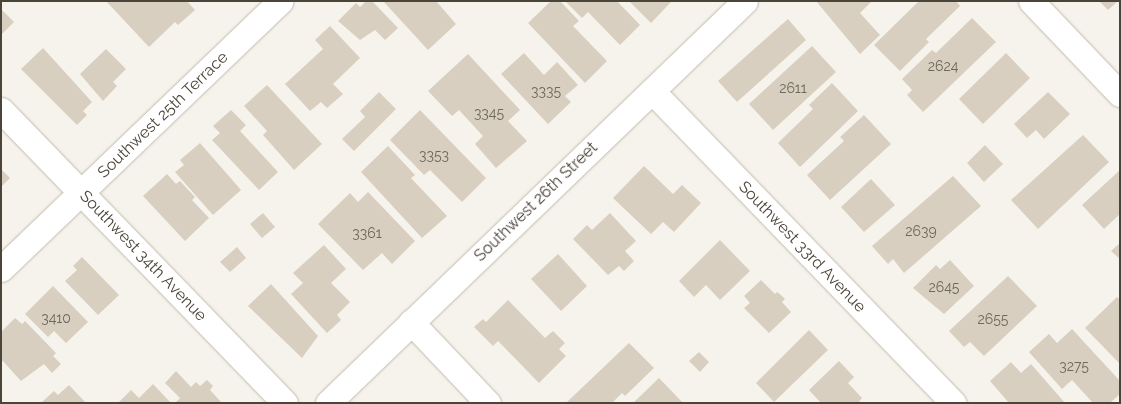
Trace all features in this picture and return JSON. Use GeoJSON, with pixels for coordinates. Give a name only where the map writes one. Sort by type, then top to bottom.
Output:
{"type":"FeatureCollection","features":[{"type":"Feature","properties":{"kind":"street","name":"Southwest 25th Terrace"},"geometry":{"type":"LineString","coordinates":[[1,269],[280,1]]}},
{"type":"Feature","properties":{"kind":"street","name":"Southwest 26th Street"},"geometry":{"type":"LineString","coordinates":[[328,403],[745,1]]}},
{"type":"Feature","properties":{"kind":"street"},"geometry":{"type":"LineString","coordinates":[[1031,1],[1120,94]]}},
{"type":"Feature","properties":{"kind":"street","name":"Southwest 33rd Avenue"},"geometry":{"type":"LineString","coordinates":[[652,91],[953,403]]}},
{"type":"Feature","properties":{"kind":"street","name":"Southwest 34th Avenue"},"geometry":{"type":"LineString","coordinates":[[1,110],[285,403]]}},
{"type":"Feature","properties":{"kind":"street"},"geometry":{"type":"LineString","coordinates":[[411,322],[488,403]]}},
{"type":"Feature","properties":{"kind":"building"},"geometry":{"type":"Polygon","coordinates":[[[106,1],[187,1],[195,10],[178,25],[175,22],[149,47],[106,1]]]}},
{"type":"Feature","properties":{"kind":"building"},"geometry":{"type":"Polygon","coordinates":[[[366,1],[372,1],[398,28],[385,40],[375,30],[360,40],[338,21],[356,3],[360,7],[366,1]]]}},
{"type":"Feature","properties":{"kind":"building"},"geometry":{"type":"Polygon","coordinates":[[[383,1],[436,1],[456,24],[428,50],[383,1]]]}},
{"type":"Feature","properties":{"kind":"building"},"geometry":{"type":"Polygon","coordinates":[[[551,1],[560,1],[579,21],[573,26],[607,61],[585,83],[528,23],[551,1]]]}},
{"type":"Feature","properties":{"kind":"building"},"geometry":{"type":"Polygon","coordinates":[[[565,1],[617,1],[640,25],[620,45],[588,12],[582,18],[565,1]]]}},
{"type":"Feature","properties":{"kind":"building"},"geometry":{"type":"Polygon","coordinates":[[[629,1],[672,1],[651,23],[629,1]]]}},
{"type":"Feature","properties":{"kind":"building"},"geometry":{"type":"Polygon","coordinates":[[[816,1],[872,1],[860,13],[880,35],[860,54],[816,1]]]}},
{"type":"Feature","properties":{"kind":"building"},"geometry":{"type":"Polygon","coordinates":[[[919,1],[956,1],[960,6],[926,39],[929,42],[900,71],[874,45],[919,1]]]}},
{"type":"Feature","properties":{"kind":"building"},"geometry":{"type":"Polygon","coordinates":[[[1099,1],[1118,1],[1108,10],[1099,1]]]}},
{"type":"Feature","properties":{"kind":"building"},"geometry":{"type":"Polygon","coordinates":[[[1,9],[14,22],[1,35],[1,9]]]}},
{"type":"Feature","properties":{"kind":"building"},"geometry":{"type":"Polygon","coordinates":[[[972,18],[996,42],[923,112],[907,95],[912,90],[902,79],[932,50],[936,53],[972,18]]]}},
{"type":"Feature","properties":{"kind":"building"},"geometry":{"type":"Polygon","coordinates":[[[788,19],[806,40],[737,102],[718,81],[788,19]]]}},
{"type":"Feature","properties":{"kind":"building"},"geometry":{"type":"Polygon","coordinates":[[[330,26],[360,58],[333,84],[343,94],[327,108],[321,102],[310,111],[285,84],[323,49],[315,40],[330,26]]]}},
{"type":"Feature","properties":{"kind":"building"},"geometry":{"type":"Polygon","coordinates":[[[812,46],[836,72],[773,130],[749,104],[812,46]]]}},
{"type":"Feature","properties":{"kind":"building"},"geometry":{"type":"Polygon","coordinates":[[[43,48],[92,102],[83,111],[87,115],[77,125],[21,69],[43,48]]]}},
{"type":"Feature","properties":{"kind":"building"},"geometry":{"type":"Polygon","coordinates":[[[106,49],[126,69],[113,82],[117,86],[103,101],[80,74],[106,49]]]}},
{"type":"Feature","properties":{"kind":"building"},"geometry":{"type":"Polygon","coordinates":[[[524,53],[544,75],[557,62],[578,85],[565,96],[571,102],[548,124],[501,74],[524,53]]]}},
{"type":"Feature","properties":{"kind":"building"},"geometry":{"type":"Polygon","coordinates":[[[1006,53],[1030,78],[983,124],[959,99],[1006,53]]]}},
{"type":"Feature","properties":{"kind":"building"},"geometry":{"type":"Polygon","coordinates":[[[468,54],[520,110],[508,121],[527,141],[496,168],[475,144],[483,136],[459,110],[452,116],[428,91],[468,54]]]}},
{"type":"Feature","properties":{"kind":"building"},"geometry":{"type":"Polygon","coordinates":[[[832,83],[858,111],[800,167],[778,143],[813,109],[809,105],[832,83]]]}},
{"type":"Feature","properties":{"kind":"building"},"geometry":{"type":"Polygon","coordinates":[[[267,85],[322,144],[294,170],[263,135],[267,131],[244,106],[267,85]]]}},
{"type":"Feature","properties":{"kind":"building"},"geometry":{"type":"Polygon","coordinates":[[[379,92],[396,109],[354,151],[342,139],[365,117],[360,111],[379,92]]]}},
{"type":"Feature","properties":{"kind":"building"},"geometry":{"type":"Polygon","coordinates":[[[1048,92],[1070,114],[1044,139],[1036,130],[1027,138],[1014,124],[1048,92]]]}},
{"type":"Feature","properties":{"kind":"building"},"geometry":{"type":"Polygon","coordinates":[[[231,110],[246,125],[240,131],[278,172],[259,190],[212,140],[220,133],[213,126],[231,110]]]}},
{"type":"Feature","properties":{"kind":"building"},"geometry":{"type":"Polygon","coordinates":[[[420,110],[486,178],[462,202],[430,170],[424,175],[390,140],[420,110]]]}},
{"type":"Feature","properties":{"kind":"building"},"geometry":{"type":"Polygon","coordinates":[[[864,115],[891,144],[830,200],[807,175],[844,141],[840,137],[864,115]]]}},
{"type":"Feature","properties":{"kind":"building"},"geometry":{"type":"Polygon","coordinates":[[[1083,135],[1109,162],[1038,229],[1011,200],[1083,135]]]}},
{"type":"Feature","properties":{"kind":"building"},"geometry":{"type":"Polygon","coordinates":[[[200,143],[241,190],[213,215],[175,172],[184,165],[180,160],[200,143]]]}},
{"type":"Feature","properties":{"kind":"building"},"geometry":{"type":"Polygon","coordinates":[[[985,145],[1003,164],[984,182],[967,163],[985,145]]]}},
{"type":"Feature","properties":{"kind":"building"},"geometry":{"type":"Polygon","coordinates":[[[388,146],[415,175],[411,178],[447,216],[422,238],[361,172],[388,146]]]}},
{"type":"Feature","properties":{"kind":"building"},"geometry":{"type":"Polygon","coordinates":[[[644,166],[673,194],[682,185],[701,203],[674,232],[663,222],[651,234],[613,198],[644,166]]]}},
{"type":"Feature","properties":{"kind":"building"},"geometry":{"type":"Polygon","coordinates":[[[1,169],[10,178],[1,187],[1,169]]]}},
{"type":"Feature","properties":{"kind":"building"},"geometry":{"type":"Polygon","coordinates":[[[1120,170],[1120,214],[1104,229],[1082,205],[1120,170]]]}},
{"type":"Feature","properties":{"kind":"building"},"geometry":{"type":"Polygon","coordinates":[[[167,174],[176,184],[180,181],[195,197],[192,200],[209,218],[185,241],[143,196],[167,174]]]}},
{"type":"Feature","properties":{"kind":"building"},"geometry":{"type":"Polygon","coordinates":[[[953,176],[981,206],[904,273],[893,259],[888,264],[872,246],[953,176]]]}},
{"type":"Feature","properties":{"kind":"building"},"geometry":{"type":"Polygon","coordinates":[[[871,179],[895,205],[864,232],[841,207],[871,179]]]}},
{"type":"Feature","properties":{"kind":"building"},"geometry":{"type":"Polygon","coordinates":[[[368,192],[415,241],[392,264],[382,253],[363,270],[318,224],[350,193],[358,202],[368,192]]]}},
{"type":"Feature","properties":{"kind":"building"},"geometry":{"type":"Polygon","coordinates":[[[263,213],[275,227],[262,238],[250,224],[263,213]]]}},
{"type":"Feature","properties":{"kind":"building"},"geometry":{"type":"Polygon","coordinates":[[[610,213],[636,241],[625,251],[634,261],[624,271],[619,266],[608,275],[573,239],[587,225],[592,230],[610,213]]]}},
{"type":"Feature","properties":{"kind":"building"},"geometry":{"type":"Polygon","coordinates":[[[720,240],[750,271],[720,300],[706,285],[694,297],[679,281],[720,240]]]}},
{"type":"Feature","properties":{"kind":"building"},"geometry":{"type":"Polygon","coordinates":[[[1120,243],[1120,259],[1111,251],[1120,243]]]}},
{"type":"Feature","properties":{"kind":"building"},"geometry":{"type":"Polygon","coordinates":[[[324,245],[346,269],[331,283],[350,302],[337,315],[341,320],[327,333],[291,294],[303,283],[293,273],[324,245]]]}},
{"type":"Feature","properties":{"kind":"building"},"geometry":{"type":"Polygon","coordinates":[[[237,247],[246,258],[230,272],[220,262],[237,247]]]}},
{"type":"Feature","properties":{"kind":"building"},"geometry":{"type":"Polygon","coordinates":[[[558,254],[587,286],[561,311],[531,279],[558,254]]]}},
{"type":"Feature","properties":{"kind":"building"},"geometry":{"type":"Polygon","coordinates":[[[82,257],[119,295],[98,315],[65,281],[77,270],[73,266],[82,257]]]}},
{"type":"Feature","properties":{"kind":"building"},"geometry":{"type":"Polygon","coordinates":[[[950,260],[974,286],[944,314],[913,288],[936,265],[940,269],[950,260]]]}},
{"type":"Feature","properties":{"kind":"building"},"geometry":{"type":"Polygon","coordinates":[[[1008,276],[1037,306],[984,356],[970,342],[964,347],[949,331],[1008,276]]]}},
{"type":"Feature","properties":{"kind":"building"},"geometry":{"type":"Polygon","coordinates":[[[761,280],[775,294],[777,292],[785,299],[782,302],[791,312],[769,333],[744,308],[750,303],[744,296],[761,280]]]}},
{"type":"Feature","properties":{"kind":"building"},"geometry":{"type":"Polygon","coordinates":[[[271,284],[318,336],[302,358],[248,306],[271,284]]]}},
{"type":"Feature","properties":{"kind":"building"},"geometry":{"type":"Polygon","coordinates":[[[53,286],[88,322],[66,343],[54,331],[48,337],[25,314],[53,286]]]}},
{"type":"Feature","properties":{"kind":"building"},"geometry":{"type":"Polygon","coordinates":[[[1117,297],[1120,300],[1120,364],[1085,328],[1117,297]]]}},
{"type":"Feature","properties":{"kind":"building"},"geometry":{"type":"Polygon","coordinates":[[[508,300],[545,338],[553,331],[565,343],[559,349],[566,356],[539,383],[498,341],[493,346],[474,327],[483,319],[486,322],[508,300]]]}},
{"type":"Feature","properties":{"kind":"building"},"geometry":{"type":"Polygon","coordinates":[[[15,318],[22,324],[25,321],[56,353],[53,356],[61,364],[52,373],[44,364],[21,381],[1,359],[1,332],[15,318]]]}},
{"type":"Feature","properties":{"kind":"building"},"geometry":{"type":"Polygon","coordinates":[[[1072,329],[1120,381],[1120,394],[1110,403],[1093,403],[1072,380],[1062,389],[1029,352],[1049,334],[1057,343],[1072,329]]]}},
{"type":"Feature","properties":{"kind":"building"},"geometry":{"type":"Polygon","coordinates":[[[809,330],[828,350],[774,402],[756,383],[809,330]]]}},
{"type":"Feature","properties":{"kind":"building"},"geometry":{"type":"Polygon","coordinates":[[[629,343],[654,368],[625,396],[622,393],[612,403],[566,403],[629,343]]]}},
{"type":"Feature","properties":{"kind":"building"},"geometry":{"type":"Polygon","coordinates":[[[699,352],[709,362],[700,372],[689,361],[699,352]]]}},
{"type":"Feature","properties":{"kind":"building"},"geometry":{"type":"Polygon","coordinates":[[[839,361],[854,377],[848,383],[862,398],[858,403],[821,403],[809,390],[839,361]]]}},
{"type":"Feature","properties":{"kind":"building"},"geometry":{"type":"Polygon","coordinates":[[[1011,362],[1021,373],[1031,364],[1065,403],[1009,403],[990,381],[1011,362]]]}},
{"type":"Feature","properties":{"kind":"building"},"geometry":{"type":"Polygon","coordinates":[[[176,371],[191,387],[196,382],[200,386],[207,380],[213,386],[210,390],[222,403],[175,403],[180,398],[165,383],[176,371]]]}},
{"type":"Feature","properties":{"kind":"building"},"geometry":{"type":"Polygon","coordinates":[[[659,378],[683,403],[633,403],[659,378]]]}},
{"type":"Feature","properties":{"kind":"building"},"geometry":{"type":"Polygon","coordinates":[[[153,384],[171,403],[118,403],[131,390],[139,398],[153,384]]]}},
{"type":"Feature","properties":{"kind":"building"},"geometry":{"type":"Polygon","coordinates":[[[69,385],[86,403],[41,403],[54,391],[58,395],[69,385]]]}}]}
